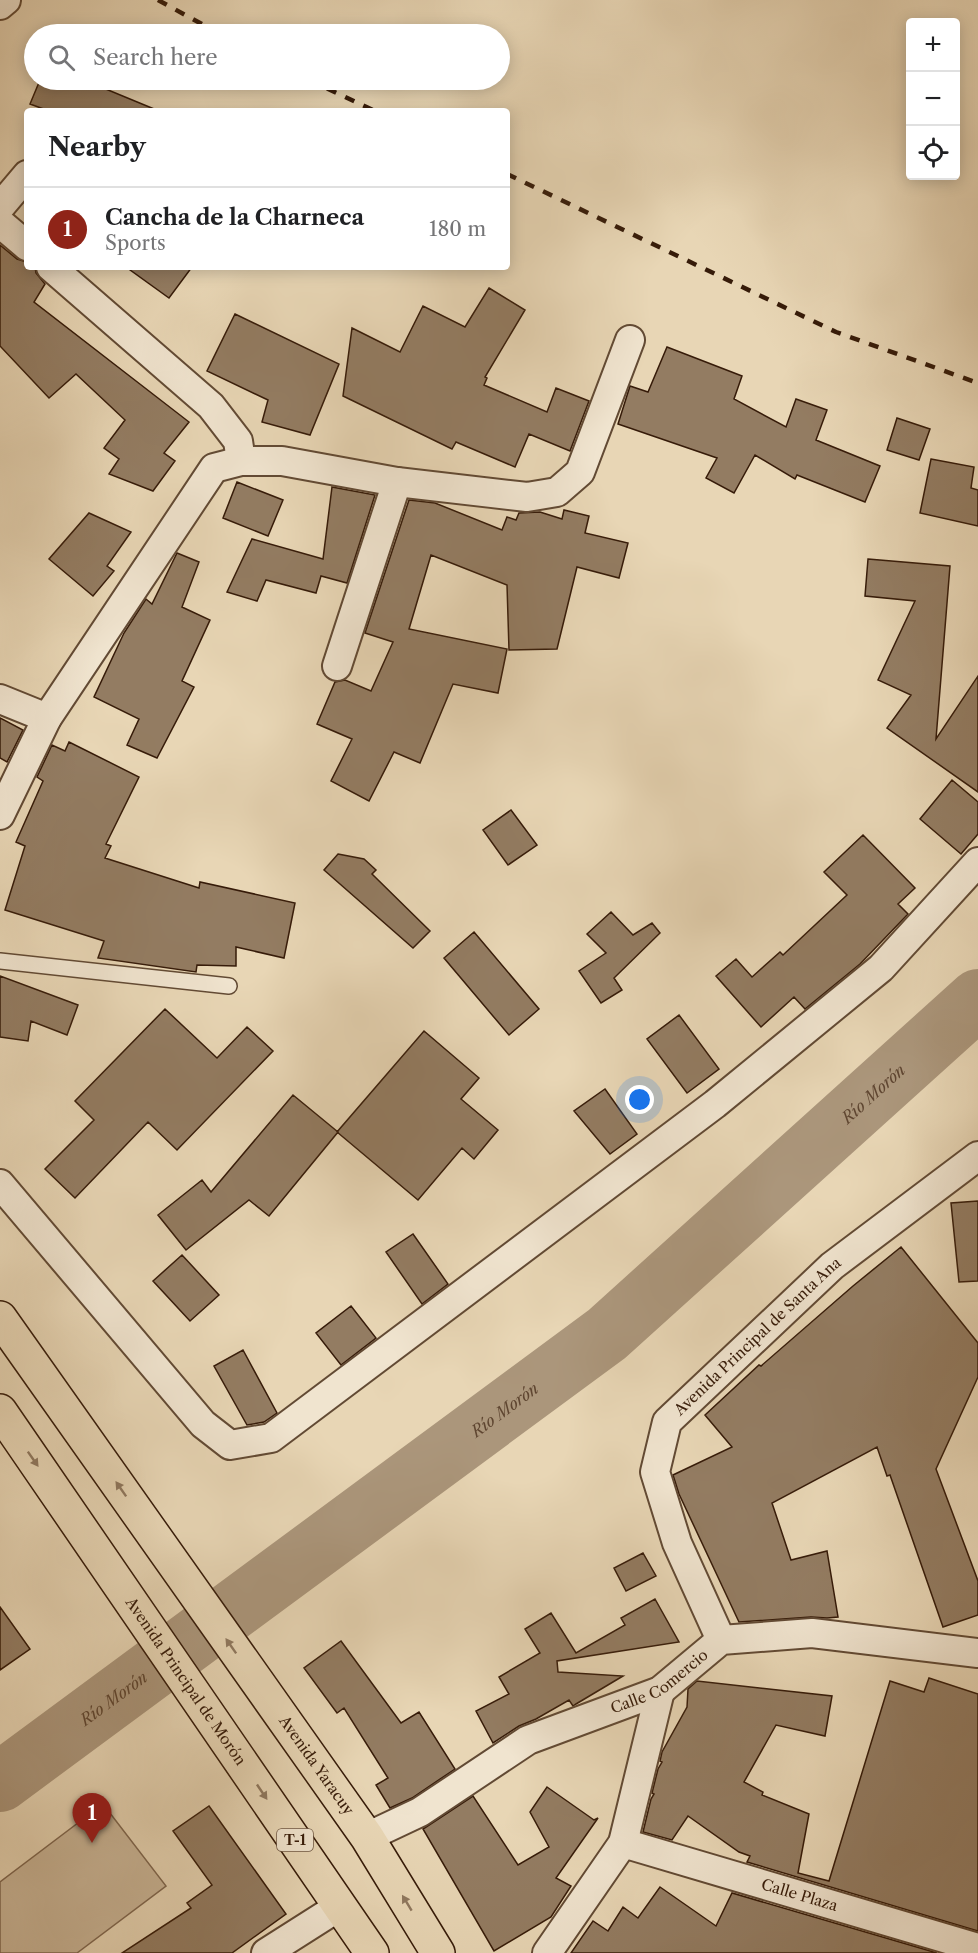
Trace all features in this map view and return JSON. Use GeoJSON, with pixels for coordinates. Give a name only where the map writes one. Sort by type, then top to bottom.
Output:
{"type":"FeatureCollection","features":[{"type":"Feature","properties":{"kind":"main road","name":"Avenida Yaracuy"},"geometry":{"type":"LineString","coordinates":[[0,1318],[367,1837]]}},
{"type":"Feature","properties":{"kind":"main road","name":"Avenida Principal de Morón"},"geometry":{"type":"LineString","coordinates":[[0,1411],[372,1953]]}},
{"type":"Feature","properties":{"kind":"main road"},"geometry":{"type":"LineString","coordinates":[[367,1837],[438,1953]]}},
{"type":"Feature","properties":{"kind":"street"},"geometry":{"type":"LineString","coordinates":[[0,4],[6,0]]}},
{"type":"Feature","properties":{"kind":"street"},"geometry":{"type":"LineString","coordinates":[[0,207],[24,179]]}},
{"type":"Feature","properties":{"kind":"street"},"geometry":{"type":"LineString","coordinates":[[0,223],[24,243]]}},
{"type":"Feature","properties":{"kind":"street"},"geometry":{"type":"LineString","coordinates":[[54,270],[211,406],[238,441],[241,461]]}},
{"type":"Feature","properties":{"kind":"street"},"geometry":{"type":"LineString","coordinates":[[0,815],[47,718],[214,468],[241,461],[282,461],[396,482],[527,497],[557,492],[580,472],[630,340]]}},
{"type":"Feature","properties":{"kind":"street"},"geometry":{"type":"LineString","coordinates":[[337,666],[396,482]]}},
{"type":"Feature","properties":{"kind":"street"},"geometry":{"type":"LineString","coordinates":[[0,699],[47,718]]}},
{"type":"Feature","properties":{"kind":"street"},"geometry":{"type":"LineString","coordinates":[[0,1184],[203,1424],[230,1445],[271,1438],[724,1096],[881,968],[978,862]]}},
{"type":"Feature","properties":{"kind":"street","name":"Avenida Principal de Santa Ana"},"geometry":{"type":"LineString","coordinates":[[721,1640],[677,1543],[655,1472],[667,1422],[832,1266],[978,1156]]}},
{"type":"Feature","properties":{"kind":"street","name":"Calle Comercio"},"geometry":{"type":"LineString","coordinates":[[367,1837],[420,1812],[528,1740],[660,1691],[721,1640],[812,1633],[978,1653]]}},
{"type":"Feature","properties":{"kind":"street"},"geometry":{"type":"LineString","coordinates":[[547,1953],[623,1843],[660,1691]]}},
{"type":"Feature","properties":{"kind":"street","name":"Calle Plaza"},"geometry":{"type":"LineString","coordinates":[[623,1843],[978,1948]]}},
{"type":"Feature","properties":{"kind":"street"},"geometry":{"type":"LineString","coordinates":[[266,1953],[340,1906]]}},
{"type":"Feature","properties":{"kind":"lane"},"geometry":{"type":"LineString","coordinates":[[0,961],[229,986]]}},
{"type":"Feature","properties":{"kind":"shaded area"},"geometry":{"type":"Polygon","coordinates":[[[103,1804],[166,1886],[77,1953],[0,1953],[0,1882],[103,1804]]]}},
{"type":"Feature","properties":{"kind":"building"},"geometry":{"type":"Polygon","coordinates":[[[36,90],[108,90],[152,108],[41,108],[30,104],[36,90]]]}},
{"type":"Feature","properties":{"kind":"building"},"geometry":{"type":"Polygon","coordinates":[[[0,245],[17,259],[24,261],[24,270],[36,270],[45,284],[34,302],[189,422],[164,453],[175,461],[153,491],[109,474],[119,459],[104,448],[125,420],[76,374],[49,398],[0,346],[0,245]]]}},
{"type":"Feature","properties":{"kind":"building"},"geometry":{"type":"Polygon","coordinates":[[[130,270],[190,270],[169,298],[130,270]]]}},
{"type":"Feature","properties":{"kind":"building"},"geometry":{"type":"Polygon","coordinates":[[[489,288],[525,310],[485,377],[487,378],[484,385],[547,412],[556,388],[589,401],[570,451],[529,434],[515,467],[456,442],[452,449],[343,396],[352,328],[400,352],[423,306],[465,327],[489,288]]]}},
{"type":"Feature","properties":{"kind":"building"},"geometry":{"type":"Polygon","coordinates":[[[235,314],[339,364],[310,435],[262,422],[268,400],[207,371],[235,314]]]}},
{"type":"Feature","properties":{"kind":"building"},"geometry":{"type":"Polygon","coordinates":[[[667,347],[742,376],[734,399],[786,427],[796,399],[827,410],[816,440],[880,466],[865,502],[797,475],[795,479],[755,455],[734,493],[706,478],[717,458],[618,424],[630,386],[648,392],[667,347]]]}},
{"type":"Feature","properties":{"kind":"building"},"geometry":{"type":"Polygon","coordinates":[[[897,418],[930,429],[919,460],[887,450],[897,418]]]}},
{"type":"Feature","properties":{"kind":"building"},"geometry":{"type":"Polygon","coordinates":[[[931,459],[974,467],[971,488],[978,490],[978,526],[920,513],[931,459]]]}},
{"type":"Feature","properties":{"kind":"building"},"geometry":{"type":"Polygon","coordinates":[[[237,482],[283,500],[268,536],[223,518],[237,482]]]}},
{"type":"Feature","properties":{"kind":"building"},"geometry":{"type":"Polygon","coordinates":[[[332,487],[375,495],[347,583],[321,576],[316,593],[266,580],[257,601],[227,592],[252,539],[323,559],[332,487]]]}},
{"type":"Feature","properties":{"kind":"building"},"geometry":{"type":"Polygon","coordinates":[[[409,500],[435,503],[502,530],[507,517],[516,520],[519,513],[540,512],[562,519],[564,510],[589,516],[585,533],[628,543],[619,578],[577,567],[557,649],[509,650],[507,585],[431,555],[409,629],[507,649],[498,693],[453,684],[420,763],[394,752],[369,801],[331,781],[352,739],[317,724],[335,682],[345,680],[371,691],[393,642],[365,633],[409,500]]]}},
{"type":"Feature","properties":{"kind":"building"},"geometry":{"type":"Polygon","coordinates":[[[89,513],[131,532],[107,566],[114,571],[93,596],[49,559],[89,513]]]}},
{"type":"Feature","properties":{"kind":"building"},"geometry":{"type":"Polygon","coordinates":[[[177,553],[199,562],[182,607],[210,620],[182,681],[194,687],[157,758],[127,745],[139,719],[94,697],[124,633],[146,599],[152,604],[177,553]]]}},
{"type":"Feature","properties":{"kind":"building"},"geometry":{"type":"Polygon","coordinates":[[[868,559],[950,566],[936,739],[978,676],[978,792],[887,728],[911,695],[878,680],[915,601],[865,596],[868,559]]]}},
{"type":"Feature","properties":{"kind":"building"},"geometry":{"type":"Polygon","coordinates":[[[0,718],[23,730],[7,762],[0,758],[0,718]]]}},
{"type":"Feature","properties":{"kind":"building"},"geometry":{"type":"Polygon","coordinates":[[[69,742],[139,777],[106,844],[111,846],[105,858],[199,888],[200,882],[295,903],[284,958],[236,947],[236,966],[197,965],[196,972],[98,958],[104,941],[5,910],[25,846],[16,842],[43,781],[37,777],[52,745],[65,751],[69,742]]]}},
{"type":"Feature","properties":{"kind":"building"},"geometry":{"type":"Polygon","coordinates":[[[952,780],[978,802],[978,834],[961,854],[920,819],[952,780]]]}},
{"type":"Feature","properties":{"kind":"building"},"geometry":{"type":"Polygon","coordinates":[[[511,810],[537,845],[508,865],[483,830],[511,810]]]}},
{"type":"Feature","properties":{"kind":"building"},"geometry":{"type":"Polygon","coordinates":[[[863,835],[915,888],[898,904],[908,914],[860,964],[805,1009],[794,997],[761,1027],[716,976],[736,959],[752,977],[780,952],[783,955],[847,895],[824,872],[863,835]]]}},
{"type":"Feature","properties":{"kind":"building"},"geometry":{"type":"Polygon","coordinates":[[[338,854],[364,859],[376,870],[372,874],[430,931],[413,948],[324,870],[338,854]]]}},
{"type":"Feature","properties":{"kind":"building"},"geometry":{"type":"Polygon","coordinates":[[[611,912],[633,935],[652,923],[660,933],[614,978],[622,990],[601,1003],[579,971],[606,953],[587,934],[611,912]]]}},
{"type":"Feature","properties":{"kind":"building"},"geometry":{"type":"Polygon","coordinates":[[[474,932],[539,1009],[509,1035],[444,958],[474,932]]]}},
{"type":"Feature","properties":{"kind":"building"},"geometry":{"type":"Polygon","coordinates":[[[0,976],[78,1005],[67,1035],[31,1021],[28,1041],[0,1037],[0,976]]]}},
{"type":"Feature","properties":{"kind":"building"},"geometry":{"type":"Polygon","coordinates":[[[165,1009],[217,1058],[247,1027],[273,1051],[177,1150],[148,1122],[75,1198],[45,1169],[94,1120],[75,1101],[165,1009]]]}},
{"type":"Feature","properties":{"kind":"building"},"geometry":{"type":"Polygon","coordinates":[[[679,1015],[719,1069],[687,1093],[647,1039],[679,1015]]]}},
{"type":"Feature","properties":{"kind":"building"},"geometry":{"type":"Polygon","coordinates":[[[424,1031],[479,1078],[461,1099],[498,1130],[474,1159],[462,1148],[418,1200],[337,1132],[424,1031]]]}},
{"type":"Feature","properties":{"kind":"building"},"geometry":{"type":"Polygon","coordinates":[[[605,1089],[637,1134],[610,1154],[574,1111],[605,1089]]]}},
{"type":"Feature","properties":{"kind":"building"},"geometry":{"type":"Polygon","coordinates":[[[293,1095],[338,1132],[269,1216],[249,1200],[186,1250],[158,1215],[202,1180],[211,1192],[293,1095]]]}},
{"type":"Feature","properties":{"kind":"building"},"geometry":{"type":"Polygon","coordinates":[[[978,1201],[978,1281],[959,1282],[951,1203],[978,1201]]]}},
{"type":"Feature","properties":{"kind":"building"},"geometry":{"type":"Polygon","coordinates":[[[413,1234],[448,1284],[422,1304],[386,1252],[413,1234]]]}},
{"type":"Feature","properties":{"kind":"building"},"geometry":{"type":"Polygon","coordinates":[[[901,1247],[978,1343],[978,1377],[936,1469],[978,1581],[978,1615],[943,1627],[890,1475],[887,1476],[877,1447],[772,1503],[791,1560],[827,1551],[838,1617],[739,1622],[679,1494],[673,1475],[732,1447],[705,1415],[759,1365],[761,1366],[901,1247]]]}},
{"type":"Feature","properties":{"kind":"building"},"geometry":{"type":"Polygon","coordinates":[[[182,1255],[219,1295],[190,1321],[153,1281],[182,1255]]]}},
{"type":"Feature","properties":{"kind":"building"},"geometry":{"type":"Polygon","coordinates":[[[351,1306],[376,1338],[341,1365],[316,1333],[351,1306]]]}},
{"type":"Feature","properties":{"kind":"building"},"geometry":{"type":"Polygon","coordinates":[[[243,1350],[277,1413],[264,1422],[247,1425],[214,1366],[243,1350]]]}},
{"type":"Feature","properties":{"kind":"building"},"geometry":{"type":"Polygon","coordinates":[[[643,1553],[656,1576],[626,1591],[614,1568],[643,1553]]]}},
{"type":"Feature","properties":{"kind":"building"},"geometry":{"type":"Polygon","coordinates":[[[655,1599],[679,1642],[557,1661],[558,1672],[623,1676],[573,1706],[569,1700],[519,1726],[493,1743],[476,1711],[509,1694],[499,1677],[540,1653],[525,1629],[551,1613],[576,1653],[625,1625],[621,1618],[655,1599]]]}},
{"type":"Feature","properties":{"kind":"building"},"geometry":{"type":"Polygon","coordinates":[[[0,1607],[30,1649],[0,1670],[0,1607]]]}},
{"type":"Feature","properties":{"kind":"building"},"geometry":{"type":"Polygon","coordinates":[[[341,1641],[401,1723],[419,1712],[455,1769],[412,1798],[390,1808],[376,1785],[388,1778],[344,1708],[337,1713],[304,1668],[341,1641]]]}},
{"type":"Feature","properties":{"kind":"building"},"geometry":{"type":"Polygon","coordinates":[[[929,1678],[978,1694],[978,1931],[747,1862],[750,1856],[739,1852],[688,1816],[672,1840],[643,1832],[654,1794],[652,1793],[658,1769],[662,1762],[660,1761],[662,1752],[687,1707],[688,1689],[697,1681],[832,1696],[825,1736],[776,1725],[744,1782],[763,1792],[762,1795],[809,1814],[798,1873],[829,1881],[890,1681],[924,1692],[929,1678]]]}},
{"type":"Feature","properties":{"kind":"building"},"geometry":{"type":"Polygon","coordinates":[[[547,1787],[594,1820],[598,1818],[556,1878],[571,1886],[551,1917],[494,1951],[423,1829],[473,1796],[518,1865],[549,1847],[530,1812],[547,1787]]]}},
{"type":"Feature","properties":{"kind":"building"},"geometry":{"type":"Polygon","coordinates":[[[209,1806],[286,1914],[232,1953],[122,1953],[191,1908],[187,1903],[212,1885],[173,1831],[209,1806]]]}},
{"type":"Feature","properties":{"kind":"building"},"geometry":{"type":"Polygon","coordinates":[[[660,1887],[716,1926],[732,1893],[937,1953],[571,1953],[593,1921],[608,1931],[623,1907],[638,1918],[660,1887]]]}},
{"type":"Feature","properties":{"kind":"waterway","name":"Río Morón"},"geometry":{"type":"LineString","coordinates":[[0,1782],[607,1334],[978,999]]}},
{"type":"Feature","properties":{"kind":"railway"},"geometry":{"type":"LineString","coordinates":[[158,0],[202,24]]}},
{"type":"Feature","properties":{"kind":"railway"},"geometry":{"type":"LineString","coordinates":[[330,90],[369,108]]}},
{"type":"Feature","properties":{"kind":"railway"},"geometry":{"type":"LineString","coordinates":[[510,175],[836,332],[978,383]]}},
{"type":"Feature","properties":{"kind":"place","name":"Cancha de la Charneca"},"geometry":{"type":"Point","coordinates":[92,1843]}}]}
